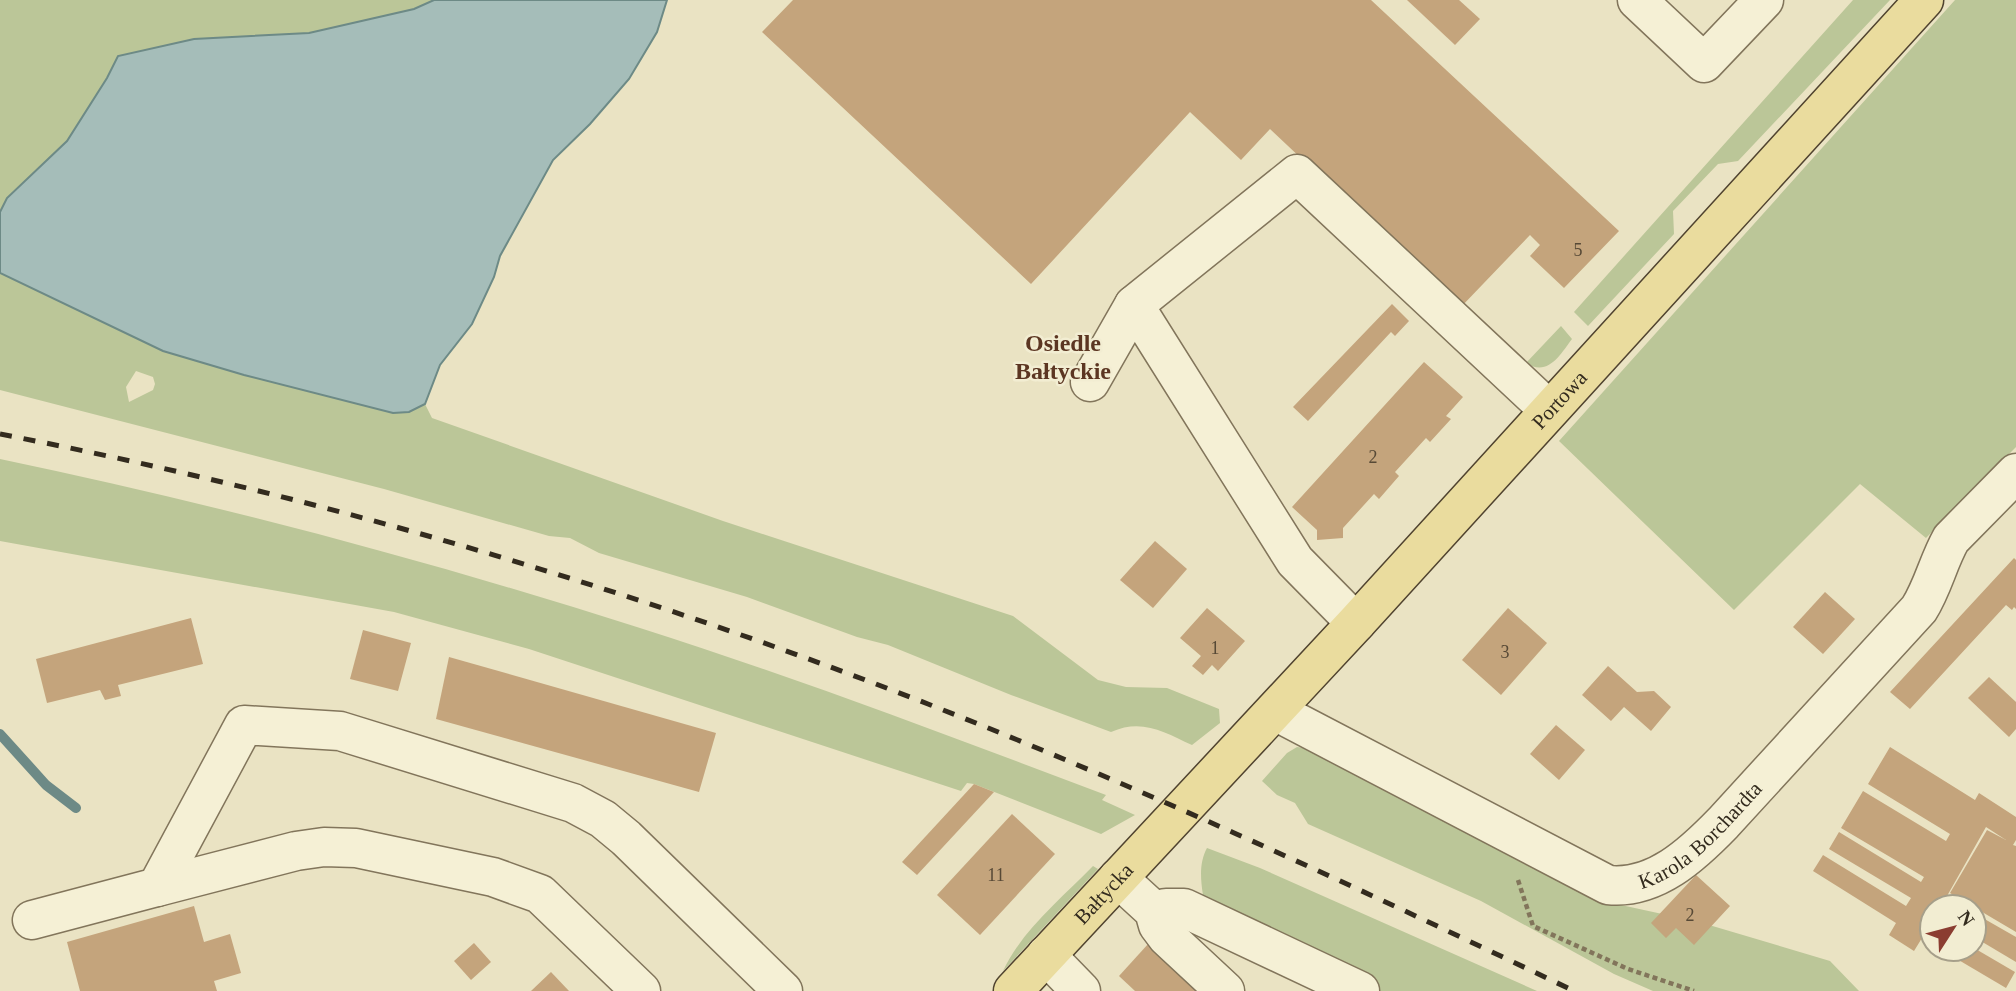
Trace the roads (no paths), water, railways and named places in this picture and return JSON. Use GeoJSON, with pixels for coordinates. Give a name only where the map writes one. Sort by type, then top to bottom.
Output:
{"type":"FeatureCollection","features":[{"type":"Feature","properties":{"kind":"main road","name":"Portowa"},"geometry":{"type":"LineString","coordinates":[[1194,798],[1924,0]]}},
{"type":"Feature","properties":{"kind":"main road","name":"Bałtycka"},"geometry":{"type":"LineString","coordinates":[[1013,991],[1194,798]]}},
{"type":"Feature","properties":{"kind":"street"},"geometry":{"type":"LineString","coordinates":[[1637,0],[1704,63],[1764,0]]}},
{"type":"Feature","properties":{"kind":"street"},"geometry":{"type":"LineString","coordinates":[[1090,382],[1134,305],[1297,174],[1549,410]]}},
{"type":"Feature","properties":{"kind":"street"},"geometry":{"type":"LineString","coordinates":[[1134,305],[1295,561],[1356,623]]}},
{"type":"Feature","properties":{"kind":"street","name":"Karola Borchardta"},"geometry":{"type":"LineString","coordinates":[[1275,711],[1608,885],[1626,887],[1650,879],[1678,864],[1723,823],[1919,609],[1930,592],[1943,552],[1951,539],[2016,473]]}},
{"type":"Feature","properties":{"kind":"street"},"geometry":{"type":"LineString","coordinates":[[157,887],[244,725],[340,731],[573,803],[603,819],[626,838],[783,991]]}},
{"type":"Feature","properties":{"kind":"street"},"geometry":{"type":"LineString","coordinates":[[32,920],[296,850],[356,848],[493,877],[540,894],[641,991]]}},
{"type":"Feature","properties":{"kind":"street"},"geometry":{"type":"LineString","coordinates":[[1118,878],[1154,911],[1158,925],[1167,937],[1226,991]]}},
{"type":"Feature","properties":{"kind":"street"},"geometry":{"type":"LineString","coordinates":[[1154,911],[1184,908],[1360,991]]}},
{"type":"Feature","properties":{"kind":"street"},"geometry":{"type":"LineString","coordinates":[[1046,955],[1081,991]]}},
{"type":"Feature","properties":{"kind":"water"},"geometry":{"type":"Polygon","coordinates":[[[434,0],[667,0],[657,32],[629,79],[590,124],[553,160],[500,256],[494,277],[472,324],[440,365],[425,404],[409,412],[393,413],[163,351],[0,273],[0,212],[7,198],[67,141],[118,56],[194,39],[309,33],[414,9],[434,0]]]}},
{"type":"Feature","properties":{"kind":"waterway"},"geometry":{"type":"LineString","coordinates":[[0,734],[46,785],[76,808]]}},
{"type":"Feature","properties":{"kind":"railway"},"geometry":{"type":"LineString","coordinates":[[0,434],[236,485],[353,515],[586,583],[815,661],[1010,737],[1172,806],[1334,878],[1574,991]]}},
{"type":"Feature","properties":{"kind":"district","name":"Osiedle Bałtyckie"},"geometry":{"type":"Point","coordinates":[1063,357]}}]}
